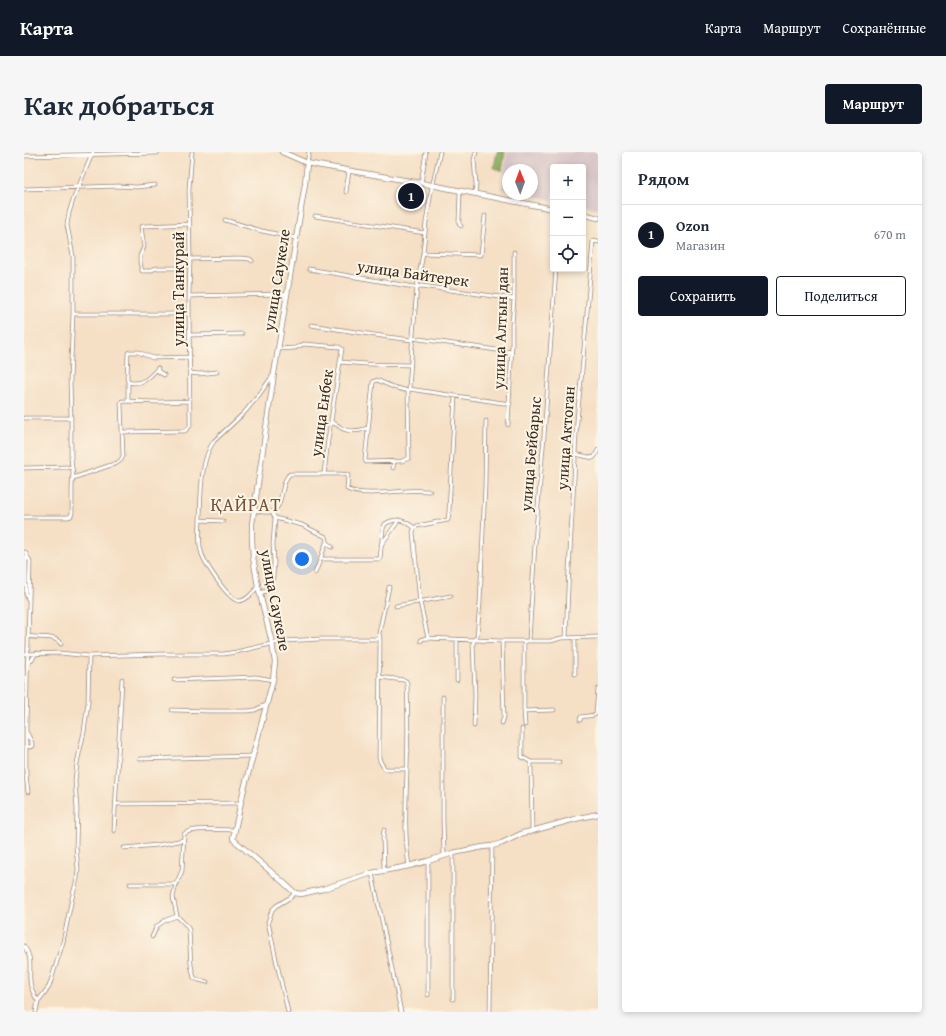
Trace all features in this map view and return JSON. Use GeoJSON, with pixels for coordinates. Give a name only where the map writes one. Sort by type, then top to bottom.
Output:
{"type":"FeatureCollection","features":[{"type":"Feature","properties":{"kind":"street"},"geometry":{"type":"LineString","coordinates":[[24,156],[158,152]]}},
{"type":"Feature","properties":{"kind":"street","name":"улица Танкурай"},"geometry":{"type":"LineString","coordinates":[[122,432],[185,431],[190,426],[189,190],[192,152]]}},
{"type":"Feature","properties":{"kind":"street"},"geometry":{"type":"LineString","coordinates":[[282,152],[307,163],[550,208]]}},
{"type":"Feature","properties":{"kind":"street"},"geometry":{"type":"LineString","coordinates":[[307,163],[309,152]]}},
{"type":"Feature","properties":{"kind":"street"},"geometry":{"type":"LineString","coordinates":[[420,183],[426,152]]}},
{"type":"Feature","properties":{"kind":"street"},"geometry":{"type":"LineString","coordinates":[[440,152],[426,222],[412,339],[409,390],[410,458],[402,461],[365,461],[372,384],[374,380],[393,387],[409,390],[510,404]]}},
{"type":"Feature","properties":{"kind":"street"},"geometry":{"type":"LineString","coordinates":[[475,194],[476,184],[474,160],[476,152]]}},
{"type":"Feature","properties":{"kind":"street"},"geometry":{"type":"LineString","coordinates":[[24,517],[68,517],[71,516],[72,513],[71,493],[73,472],[70,380],[74,256],[67,225],[73,200],[92,154]]}},
{"type":"Feature","properties":{"kind":"street","name":"улица Саукеле"},"geometry":{"type":"LineString","coordinates":[[234,830],[274,680],[275,662],[272,643],[258,586],[253,557],[252,524],[307,163]]}},
{"type":"Feature","properties":{"kind":"street"},"geometry":{"type":"LineString","coordinates":[[346,192],[349,171]]}},
{"type":"Feature","properties":{"kind":"street"},"geometry":{"type":"LineString","coordinates":[[24,189],[118,186],[137,187],[155,185]]}},
{"type":"Feature","properties":{"kind":"street"},"geometry":{"type":"LineString","coordinates":[[460,191],[459,224],[461,226]]}},
{"type":"Feature","properties":{"kind":"street"},"geometry":{"type":"LineString","coordinates":[[586,215],[598,218]]}},
{"type":"Feature","properties":{"kind":"street"},"geometry":{"type":"LineString","coordinates":[[315,216],[425,233]]}},
{"type":"Feature","properties":{"kind":"street"},"geometry":{"type":"LineString","coordinates":[[423,252],[481,255],[485,216]]}},
{"type":"Feature","properties":{"kind":"street"},"geometry":{"type":"LineString","coordinates":[[225,220],[262,231],[296,238]]}},
{"type":"Feature","properties":{"kind":"street"},"geometry":{"type":"LineString","coordinates":[[190,224],[141,227],[144,247],[140,256],[142,271],[157,268],[181,268],[190,264]]}},
{"type":"Feature","properties":{"kind":"street","name":"улица Актоган"},"geometry":{"type":"LineString","coordinates":[[566,638],[578,404],[593,241],[598,242]]}},
{"type":"Feature","properties":{"kind":"street","name":"улица Алтын дан"},"geometry":{"type":"LineString","coordinates":[[508,425],[514,299],[514,252]]}},
{"type":"Feature","properties":{"kind":"street"},"geometry":{"type":"LineString","coordinates":[[190,258],[240,258],[250,259],[252,261]]}},
{"type":"Feature","properties":{"kind":"street","name":"улица Байтерек"},"geometry":{"type":"LineString","coordinates":[[309,269],[418,287],[422,286],[514,299]]}},
{"type":"Feature","properties":{"kind":"street","name":"улица Бейбарыс"},"geometry":{"type":"LineString","coordinates":[[529,640],[556,272]]}},
{"type":"Feature","properties":{"kind":"street"},"geometry":{"type":"LineString","coordinates":[[189,296],[287,295]]}},
{"type":"Feature","properties":{"kind":"street"},"geometry":{"type":"LineString","coordinates":[[73,314],[189,314]]}},
{"type":"Feature","properties":{"kind":"street"},"geometry":{"type":"LineString","coordinates":[[311,325],[388,337],[511,352]]}},
{"type":"Feature","properties":{"kind":"street"},"geometry":{"type":"LineString","coordinates":[[189,335],[242,334]]}},
{"type":"Feature","properties":{"kind":"street"},"geometry":{"type":"LineString","coordinates":[[278,349],[295,348],[304,344],[339,347],[342,349],[340,362]]}},
{"type":"Feature","properties":{"kind":"street"},"geometry":{"type":"LineString","coordinates":[[128,401],[127,367],[129,352],[138,352],[153,358],[190,357]]}},
{"type":"Feature","properties":{"kind":"street","name":"улица Енбек"},"geometry":{"type":"LineString","coordinates":[[272,512],[280,501],[287,476],[290,474],[324,474],[340,362],[410,365]]}},
{"type":"Feature","properties":{"kind":"street"},"geometry":{"type":"LineString","coordinates":[[128,382],[139,383],[146,380],[158,369],[159,372],[164,375]]}},
{"type":"Feature","properties":{"kind":"street"},"geometry":{"type":"LineString","coordinates":[[190,371],[191,373],[199,374],[217,372]]}},
{"type":"Feature","properties":{"kind":"street"},"geometry":{"type":"LineString","coordinates":[[258,586],[255,591],[244,600],[234,600],[210,570],[201,553],[199,541],[202,487],[207,455],[211,445],[244,413],[274,374]]}},
{"type":"Feature","properties":{"kind":"street"},"geometry":{"type":"LineString","coordinates":[[428,638],[420,602],[413,532],[415,528],[420,525],[448,520],[450,511],[455,396]]}},
{"type":"Feature","properties":{"kind":"street"},"geometry":{"type":"LineString","coordinates":[[73,478],[117,463],[121,460],[123,456],[122,401],[190,401]]}},
{"type":"Feature","properties":{"kind":"street"},"geometry":{"type":"LineString","coordinates":[[24,418],[71,419]]}},
{"type":"Feature","properties":{"kind":"street"},"geometry":{"type":"LineString","coordinates":[[474,726],[475,695],[473,643],[478,631],[480,603],[486,421]]}},
{"type":"Feature","properties":{"kind":"street"},"geometry":{"type":"LineString","coordinates":[[331,422],[349,431],[368,428]]}},
{"type":"Feature","properties":{"kind":"street"},"geometry":{"type":"LineString","coordinates":[[575,454],[593,458],[598,450]]}},
{"type":"Feature","properties":{"kind":"street"},"geometry":{"type":"LineString","coordinates":[[393,468],[394,461]]}},
{"type":"Feature","properties":{"kind":"street"},"geometry":{"type":"LineString","coordinates":[[24,468],[72,468]]}},
{"type":"Feature","properties":{"kind":"street"},"geometry":{"type":"LineString","coordinates":[[73,472],[76,476],[78,476]]}},
{"type":"Feature","properties":{"kind":"street"},"geometry":{"type":"LineString","coordinates":[[324,474],[341,474],[348,476],[348,489],[354,491],[430,491]]}},
{"type":"Feature","properties":{"kind":"street"},"geometry":{"type":"LineString","coordinates":[[254,510],[272,512],[275,518],[273,577],[269,590],[260,593]]}},
{"type":"Feature","properties":{"kind":"street"},"geometry":{"type":"LineString","coordinates":[[275,518],[294,522],[326,537],[327,539],[315,573]]}},
{"type":"Feature","properties":{"kind":"street"},"geometry":{"type":"LineString","coordinates":[[200,520],[223,521]]}},
{"type":"Feature","properties":{"kind":"street"},"geometry":{"type":"LineString","coordinates":[[381,545],[400,520]]}},
{"type":"Feature","properties":{"kind":"street"},"geometry":{"type":"LineString","coordinates":[[321,558],[380,559],[383,529],[385,524],[390,521],[402,520],[415,528]]}},
{"type":"Feature","properties":{"kind":"street"},"geometry":{"type":"LineString","coordinates":[[326,542],[332,547]]}},
{"type":"Feature","properties":{"kind":"street"},"geometry":{"type":"LineString","coordinates":[[28,792],[26,744],[26,654],[28,636],[29,601],[30,560],[26,553],[25,591],[26,597],[29,601]]}},
{"type":"Feature","properties":{"kind":"street"},"geometry":{"type":"LineString","coordinates":[[389,587],[379,633],[379,758],[385,769],[407,769]]}},
{"type":"Feature","properties":{"kind":"street"},"geometry":{"type":"LineString","coordinates":[[396,606],[451,596]]}},
{"type":"Feature","properties":{"kind":"street"},"geometry":{"type":"LineString","coordinates":[[28,636],[53,638],[57,639],[62,644]]}},
{"type":"Feature","properties":{"kind":"street"},"geometry":{"type":"LineString","coordinates":[[421,641],[428,638],[551,641],[561,638],[598,637]]}},
{"type":"Feature","properties":{"kind":"street"},"geometry":{"type":"LineString","coordinates":[[26,654],[60,653],[89,656],[224,654],[284,640],[380,638]]}},
{"type":"Feature","properties":{"kind":"street"},"geometry":{"type":"LineString","coordinates":[[575,674],[576,638]]}},
{"type":"Feature","properties":{"kind":"street"},"geometry":{"type":"LineString","coordinates":[[457,639],[457,680]]}},
{"type":"Feature","properties":{"kind":"street"},"geometry":{"type":"LineString","coordinates":[[502,641],[504,717],[502,723]]}},
{"type":"Feature","properties":{"kind":"street"},"geometry":{"type":"LineString","coordinates":[[524,641],[525,725]]}},
{"type":"Feature","properties":{"kind":"street"},"geometry":{"type":"LineString","coordinates":[[27,665],[37,653]]}},
{"type":"Feature","properties":{"kind":"street"},"geometry":{"type":"LineString","coordinates":[[36,1012],[38,1001],[49,987],[63,942],[77,879],[76,781],[77,763],[84,732],[88,702],[89,656]]}},
{"type":"Feature","properties":{"kind":"street"},"geometry":{"type":"LineString","coordinates":[[174,680],[256,677],[274,680]]}},
{"type":"Feature","properties":{"kind":"street"},"geometry":{"type":"LineString","coordinates":[[380,677],[403,680],[407,683],[406,836],[409,866]]}},
{"type":"Feature","properties":{"kind":"street"},"geometry":{"type":"LineString","coordinates":[[114,831],[122,679]]}},
{"type":"Feature","properties":{"kind":"street"},"geometry":{"type":"LineString","coordinates":[[580,720],[583,716],[593,716],[596,714],[598,689]]}},
{"type":"Feature","properties":{"kind":"street"},"geometry":{"type":"LineString","coordinates":[[443,697],[444,856]]}},
{"type":"Feature","properties":{"kind":"street"},"geometry":{"type":"LineString","coordinates":[[172,710],[248,711],[255,710],[263,706],[266,707]]}},
{"type":"Feature","properties":{"kind":"street"},"geometry":{"type":"LineString","coordinates":[[524,711],[554,710]]}},
{"type":"Feature","properties":{"kind":"street"},"geometry":{"type":"LineString","coordinates":[[522,729],[522,757],[531,762],[559,762]]}},
{"type":"Feature","properties":{"kind":"street"},"geometry":{"type":"LineString","coordinates":[[26,732],[32,746],[30,747],[26,744]]}},
{"type":"Feature","properties":{"kind":"street"},"geometry":{"type":"LineString","coordinates":[[140,758],[253,756]]}},
{"type":"Feature","properties":{"kind":"street"},"geometry":{"type":"LineString","coordinates":[[531,762],[532,831]]}},
{"type":"Feature","properties":{"kind":"street"},"geometry":{"type":"LineString","coordinates":[[116,804],[241,803]]}},
{"type":"Feature","properties":{"kind":"street"},"geometry":{"type":"LineString","coordinates":[[288,1012],[268,922],[272,910],[276,906],[295,894],[306,894],[372,873],[409,866],[453,853],[492,846],[532,831],[598,814]]}},
{"type":"Feature","properties":{"kind":"street"},"geometry":{"type":"LineString","coordinates":[[207,982],[194,978],[191,965],[189,930],[177,916],[173,897],[176,884],[182,871],[183,840],[186,831],[206,829],[234,830],[234,840],[284,882],[295,894]]}},
{"type":"Feature","properties":{"kind":"street"},"geometry":{"type":"LineString","coordinates":[[384,830],[384,870]]}},
{"type":"Feature","properties":{"kind":"street"},"geometry":{"type":"LineString","coordinates":[[124,848],[158,845],[183,840]]}},
{"type":"Feature","properties":{"kind":"street"},"geometry":{"type":"LineString","coordinates":[[490,1012],[492,846]]}},
{"type":"Feature","properties":{"kind":"street"},"geometry":{"type":"LineString","coordinates":[[453,853],[453,999]]}},
{"type":"Feature","properties":{"kind":"street"},"geometry":{"type":"LineString","coordinates":[[428,861],[428,995]]}},
{"type":"Feature","properties":{"kind":"street"},"geometry":{"type":"LineString","coordinates":[[372,873],[401,1012]]}},
{"type":"Feature","properties":{"kind":"street"},"geometry":{"type":"LineString","coordinates":[[130,884],[176,884]]}},
{"type":"Feature","properties":{"kind":"street"},"geometry":{"type":"LineString","coordinates":[[152,938],[157,926],[166,920],[177,916]]}},
{"type":"Feature","properties":{"kind":"street"},"geometry":{"type":"LineString","coordinates":[[24,946],[28,952],[30,960],[30,982],[33,993],[38,1001]]}},
{"type":"Feature","properties":{"kind":"shaded area"},"geometry":{"type":"Polygon","coordinates":[[[507,152],[598,152],[598,209],[586,207],[586,164],[550,164],[550,199],[538,197],[538,164],[505,164],[507,152]]]}},
{"type":"Feature","properties":{"kind":"green space"},"geometry":{"type":"Polygon","coordinates":[[[497,152],[505,152],[502,171],[494,168],[497,152]]]}},
{"type":"Feature","properties":{"kind":"place","name":"Ozon"},"geometry":{"type":"Point","coordinates":[411,196]}},
{"type":"Feature","properties":{"kind":"district","name":"ҚАЙРАТ"},"geometry":{"type":"Point","coordinates":[246,505]}}]}
